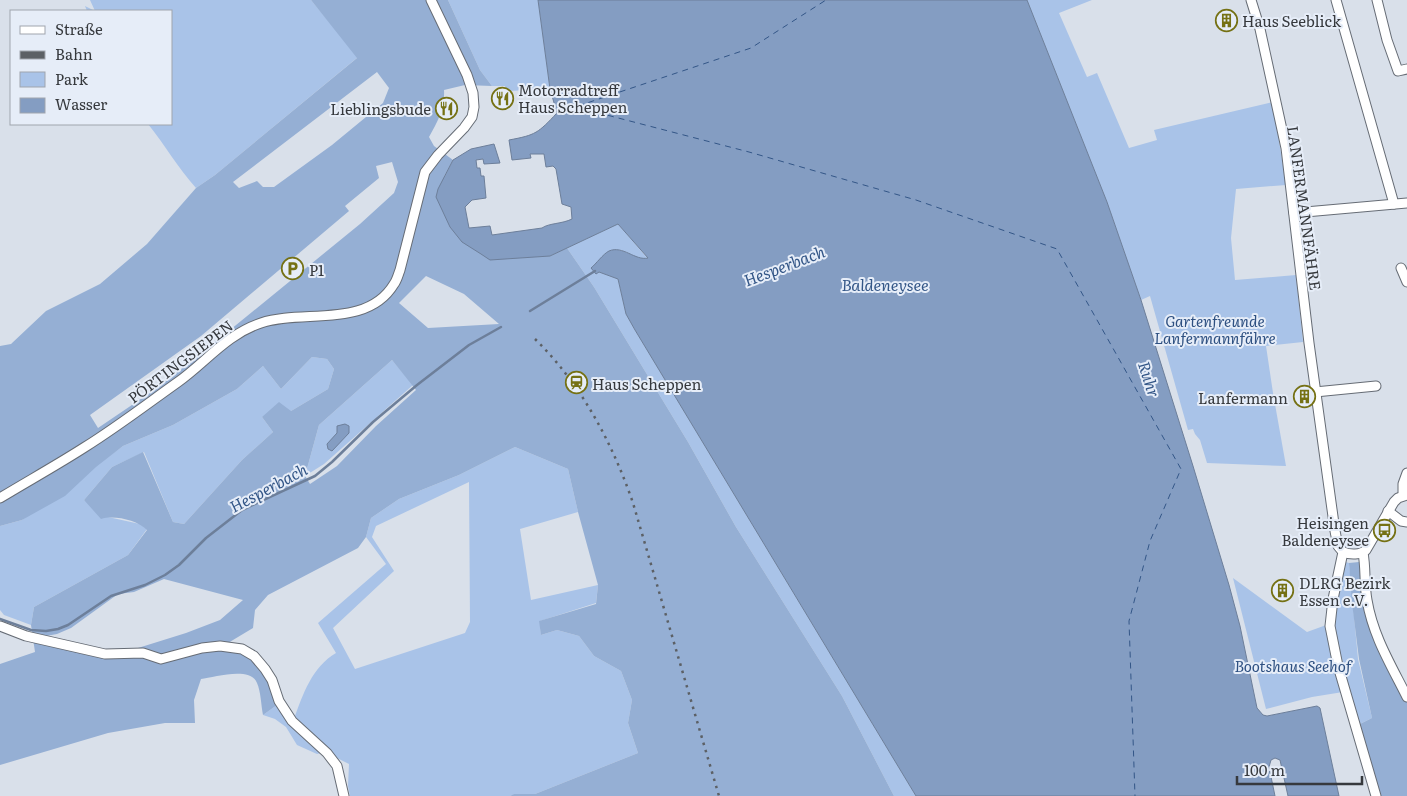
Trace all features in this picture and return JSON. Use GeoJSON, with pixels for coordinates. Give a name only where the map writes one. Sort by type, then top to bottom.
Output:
{"type":"FeatureCollection","features":[{"type":"Feature","properties":{"kind":"street","name":"PÖRTINGSIEPEN"},"geometry":{"type":"LineString","coordinates":[[0,498],[86,447],[181,380],[221,345],[243,330],[261,323],[283,318],[342,314],[362,310],[378,302],[395,284],[425,172],[438,155],[464,128],[472,117],[474,107],[473,93],[467,75],[431,0]]}},
{"type":"Feature","properties":{"kind":"street","name":"LANFERMANNFÄHRE"},"geometry":{"type":"LineString","coordinates":[[1251,0],[1260,29],[1286,148],[1315,392],[1338,546],[1343,552],[1333,599],[1330,626],[1338,666],[1376,796]]}},
{"type":"Feature","properties":{"kind":"street"},"geometry":{"type":"LineString","coordinates":[[1336,0],[1394,204]]}},
{"type":"Feature","properties":{"kind":"street"},"geometry":{"type":"LineString","coordinates":[[1377,0],[1387,40],[1398,71],[1407,69]]}},
{"type":"Feature","properties":{"kind":"street"},"geometry":{"type":"LineString","coordinates":[[1294,213],[1407,203]]}},
{"type":"Feature","properties":{"kind":"street"},"geometry":{"type":"LineString","coordinates":[[1401,268],[1407,282]]}},
{"type":"Feature","properties":{"kind":"street"},"geometry":{"type":"LineString","coordinates":[[1315,392],[1376,386]]}},
{"type":"Feature","properties":{"kind":"street"},"geometry":{"type":"LineString","coordinates":[[1407,473],[1403,484],[1405,495],[1398,498],[1391,513],[1363,553],[1367,598],[1375,631],[1407,698]]}},
{"type":"Feature","properties":{"kind":"street"},"geometry":{"type":"LineString","coordinates":[[1391,513],[1407,516]]}},
{"type":"Feature","properties":{"kind":"street"},"geometry":{"type":"LineString","coordinates":[[1391,513],[1402,521],[1407,522]]}},
{"type":"Feature","properties":{"kind":"street"},"geometry":{"type":"LineString","coordinates":[[1343,552],[1349,554],[1363,553]]}},
{"type":"Feature","properties":{"kind":"street"},"geometry":{"type":"LineString","coordinates":[[0,626],[26,636],[105,654],[143,653],[161,659],[202,648],[220,646],[242,649],[254,656],[265,669],[272,680],[279,702],[292,721],[327,753],[337,766],[344,796]]}},
{"type":"Feature","properties":{"kind":"green space"},"geometry":{"type":"Polygon","coordinates":[[[90,0],[311,0],[358,57],[215,175],[196,188],[149,125],[172,125],[172,10],[95,10],[90,0]]]}},
{"type":"Feature","properties":{"kind":"green space"},"geometry":{"type":"Polygon","coordinates":[[[448,0],[538,0],[550,89],[506,91],[505,86],[492,86],[480,70],[448,0]]]}},
{"type":"Feature","properties":{"kind":"green space","name":"Gartenfreunde Lanfermannfähre"},"geometry":{"type":"Polygon","coordinates":[[[1027,0],[1092,0],[1059,13],[1087,77],[1097,73],[1129,148],[1157,140],[1154,130],[1273,102],[1286,185],[1236,189],[1231,238],[1235,280],[1296,275],[1303,342],[1266,346],[1286,466],[1207,463],[1200,440],[1193,429],[1188,430],[1150,296],[1141,300],[1107,202],[1027,0]]]}},
{"type":"Feature","properties":{"kind":"green space"},"geometry":{"type":"Polygon","coordinates":[[[618,224],[648,259],[639,259],[621,250],[599,272],[618,279],[626,314],[635,330],[916,796],[894,796],[842,696],[736,527],[688,442],[594,287],[567,248],[618,224]]]}},
{"type":"Feature","properties":{"kind":"green space"},"geometry":{"type":"Polygon","coordinates":[[[312,357],[327,359],[334,369],[328,389],[291,411],[262,417],[273,432],[242,460],[184,524],[173,522],[144,452],[112,467],[84,500],[108,517],[140,524],[147,529],[128,555],[34,607],[31,625],[4,615],[0,610],[0,526],[22,520],[123,446],[173,425],[237,389],[263,366],[281,389],[312,357]]]}},
{"type":"Feature","properties":{"kind":"green space"},"geometry":{"type":"Polygon","coordinates":[[[392,360],[413,385],[324,464],[305,476],[319,425],[392,360]]]}},
{"type":"Feature","properties":{"kind":"green space"},"geometry":{"type":"Polygon","coordinates":[[[515,447],[568,469],[578,512],[520,529],[531,600],[598,585],[596,603],[540,621],[541,635],[557,630],[579,636],[594,656],[621,671],[632,700],[628,723],[638,753],[535,794],[515,794],[510,796],[350,796],[348,786],[349,764],[337,758],[294,719],[309,682],[321,666],[336,653],[318,623],[386,564],[366,537],[371,518],[399,499],[459,475],[515,447]],[[469,482],[376,526],[372,537],[394,571],[333,628],[355,669],[465,633],[470,622],[469,482]]]}},
{"type":"Feature","properties":{"kind":"green space"},"geometry":{"type":"Polygon","coordinates":[[[1343,561],[1349,563],[1358,659],[1372,718],[1358,725],[1341,664],[1333,626],[1343,561]]]}},
{"type":"Feature","properties":{"kind":"green space","name":"Bootshaus Seehof"},"geometry":{"type":"Polygon","coordinates":[[[1233,578],[1307,632],[1329,624],[1343,692],[1312,697],[1266,709],[1233,578]]]}},
{"type":"Feature","properties":{"kind":"green space"},"geometry":{"type":"Polygon","coordinates":[[[277,705],[321,753],[317,754],[297,745],[286,727],[275,719],[263,715],[277,705]]]}},
{"type":"Feature","properties":{"kind":"shaded area"},"geometry":{"type":"Polygon","coordinates":[[[311,0],[448,0],[480,70],[492,86],[465,85],[444,90],[442,109],[429,137],[434,146],[453,160],[444,177],[450,227],[550,256],[567,248],[594,287],[688,442],[736,527],[842,696],[894,796],[510,796],[514,794],[535,794],[638,753],[628,723],[632,700],[621,671],[594,656],[579,636],[557,630],[541,635],[539,621],[596,604],[598,585],[568,469],[515,447],[459,475],[399,499],[371,518],[366,537],[358,548],[268,595],[255,610],[253,628],[228,643],[253,658],[265,672],[277,705],[263,715],[259,690],[253,678],[240,674],[214,676],[201,679],[194,700],[195,723],[165,723],[108,733],[0,765],[0,664],[35,652],[31,625],[34,607],[128,555],[147,530],[143,526],[125,519],[101,519],[84,500],[112,467],[143,452],[173,522],[184,524],[242,460],[273,432],[262,417],[279,402],[291,411],[328,389],[334,369],[327,359],[312,357],[281,389],[263,366],[237,389],[173,425],[123,446],[96,467],[65,496],[22,520],[0,526],[0,346],[11,344],[46,311],[100,284],[147,244],[196,188],[215,175],[357,58],[311,0]],[[377,72],[233,182],[239,188],[257,181],[263,187],[274,187],[332,145],[383,103],[389,88],[377,72]],[[392,162],[376,166],[379,178],[345,206],[349,211],[201,336],[90,415],[98,428],[157,388],[214,343],[360,224],[394,193],[398,182],[392,162]],[[426,276],[399,303],[428,328],[499,324],[464,294],[426,276]],[[392,360],[319,425],[305,476],[310,484],[337,466],[376,426],[416,390],[392,360]],[[164,579],[134,592],[118,594],[71,628],[46,636],[104,651],[138,648],[220,620],[243,600],[164,579]]]}},
{"type":"Feature","properties":{"kind":"shaded area"},"geometry":{"type":"Polygon","coordinates":[[[1369,561],[1368,580],[1382,647],[1407,700],[1407,796],[1379,796],[1358,725],[1372,718],[1359,659],[1349,563],[1369,561]]]}},
{"type":"Feature","properties":{"kind":"water","name":"Baldeneysee"},"geometry":{"type":"Polygon","coordinates":[[[538,0],[1027,0],[1107,202],[1141,300],[1229,585],[1240,626],[1257,708],[1263,715],[1267,716],[1317,706],[1320,708],[1339,796],[1288,796],[1280,760],[1275,758],[1271,760],[1269,767],[1275,796],[916,796],[635,330],[626,314],[618,279],[599,272],[596,274],[591,268],[607,252],[614,250],[648,258],[618,224],[550,256],[490,260],[462,242],[450,227],[436,197],[438,189],[453,160],[471,149],[494,144],[500,163],[484,164],[483,159],[476,160],[481,176],[484,176],[486,198],[472,200],[465,207],[469,228],[490,226],[492,235],[542,228],[572,219],[571,207],[562,204],[556,169],[553,166],[546,167],[544,154],[530,154],[531,158],[512,160],[509,140],[536,132],[557,113],[550,89],[538,0]]]}},
{"type":"Feature","properties":{"kind":"water"},"geometry":{"type":"Polygon","coordinates":[[[345,424],[349,426],[349,433],[332,451],[328,449],[327,444],[337,433],[337,426],[345,424]]]}},
{"type":"Feature","properties":{"kind":"waterway","name":"Hesperbach"},"geometry":{"type":"LineString","coordinates":[[530,311],[595,271]]}},
{"type":"Feature","properties":{"kind":"waterway","name":"Hesperbach"},"geometry":{"type":"LineString","coordinates":[[0,619],[31,630],[46,631],[58,629],[68,625],[111,596],[145,585],[165,575],[179,565],[206,538],[242,510],[315,476],[373,422],[417,385],[469,345],[501,327]]}},
{"type":"Feature","properties":{"kind":"ferry route"},"geometry":{"type":"LineString","coordinates":[[578,106],[751,48],[826,0]]}},
{"type":"Feature","properties":{"kind":"ferry route"},"geometry":{"type":"LineString","coordinates":[[576,107],[749,152],[916,200],[1057,249],[1181,469],[1150,541],[1129,621],[1135,796]]}},
{"type":"Feature","properties":{"kind":"railway"},"geometry":{"type":"LineString","coordinates":[[535,339],[552,356],[581,395],[605,436],[625,480],[719,796]]}},
{"type":"Feature","properties":{"kind":"place","name":"Haus Seeblick"},"geometry":{"type":"Point","coordinates":[1226,20]}},
{"type":"Feature","properties":{"kind":"place","name":"Motorradtreff Haus Scheppen"},"geometry":{"type":"Point","coordinates":[502,98]}},
{"type":"Feature","properties":{"kind":"place","name":"Lieblingsbude"},"geometry":{"type":"Point","coordinates":[447,108]}},
{"type":"Feature","properties":{"kind":"place","name":"P1"},"geometry":{"type":"Point","coordinates":[293,269]}},
{"type":"Feature","properties":{"kind":"place","name":"Haus Scheppen"},"geometry":{"type":"Point","coordinates":[576,383]}},
{"type":"Feature","properties":{"kind":"place","name":"Lanfermann"},"geometry":{"type":"Point","coordinates":[1304,397]}},
{"type":"Feature","properties":{"kind":"place","name":"Heisingen Baldeneysee"},"geometry":{"type":"Point","coordinates":[1385,531]}},
{"type":"Feature","properties":{"kind":"place","name":"DLRG Bezirk Essen e.V."},"geometry":{"type":"Point","coordinates":[1283,591]}},
{"type":"Feature","properties":{"kind":"water label","name":"Ruhr"},"geometry":{"type":"Point","coordinates":[1150,379]}}]}
